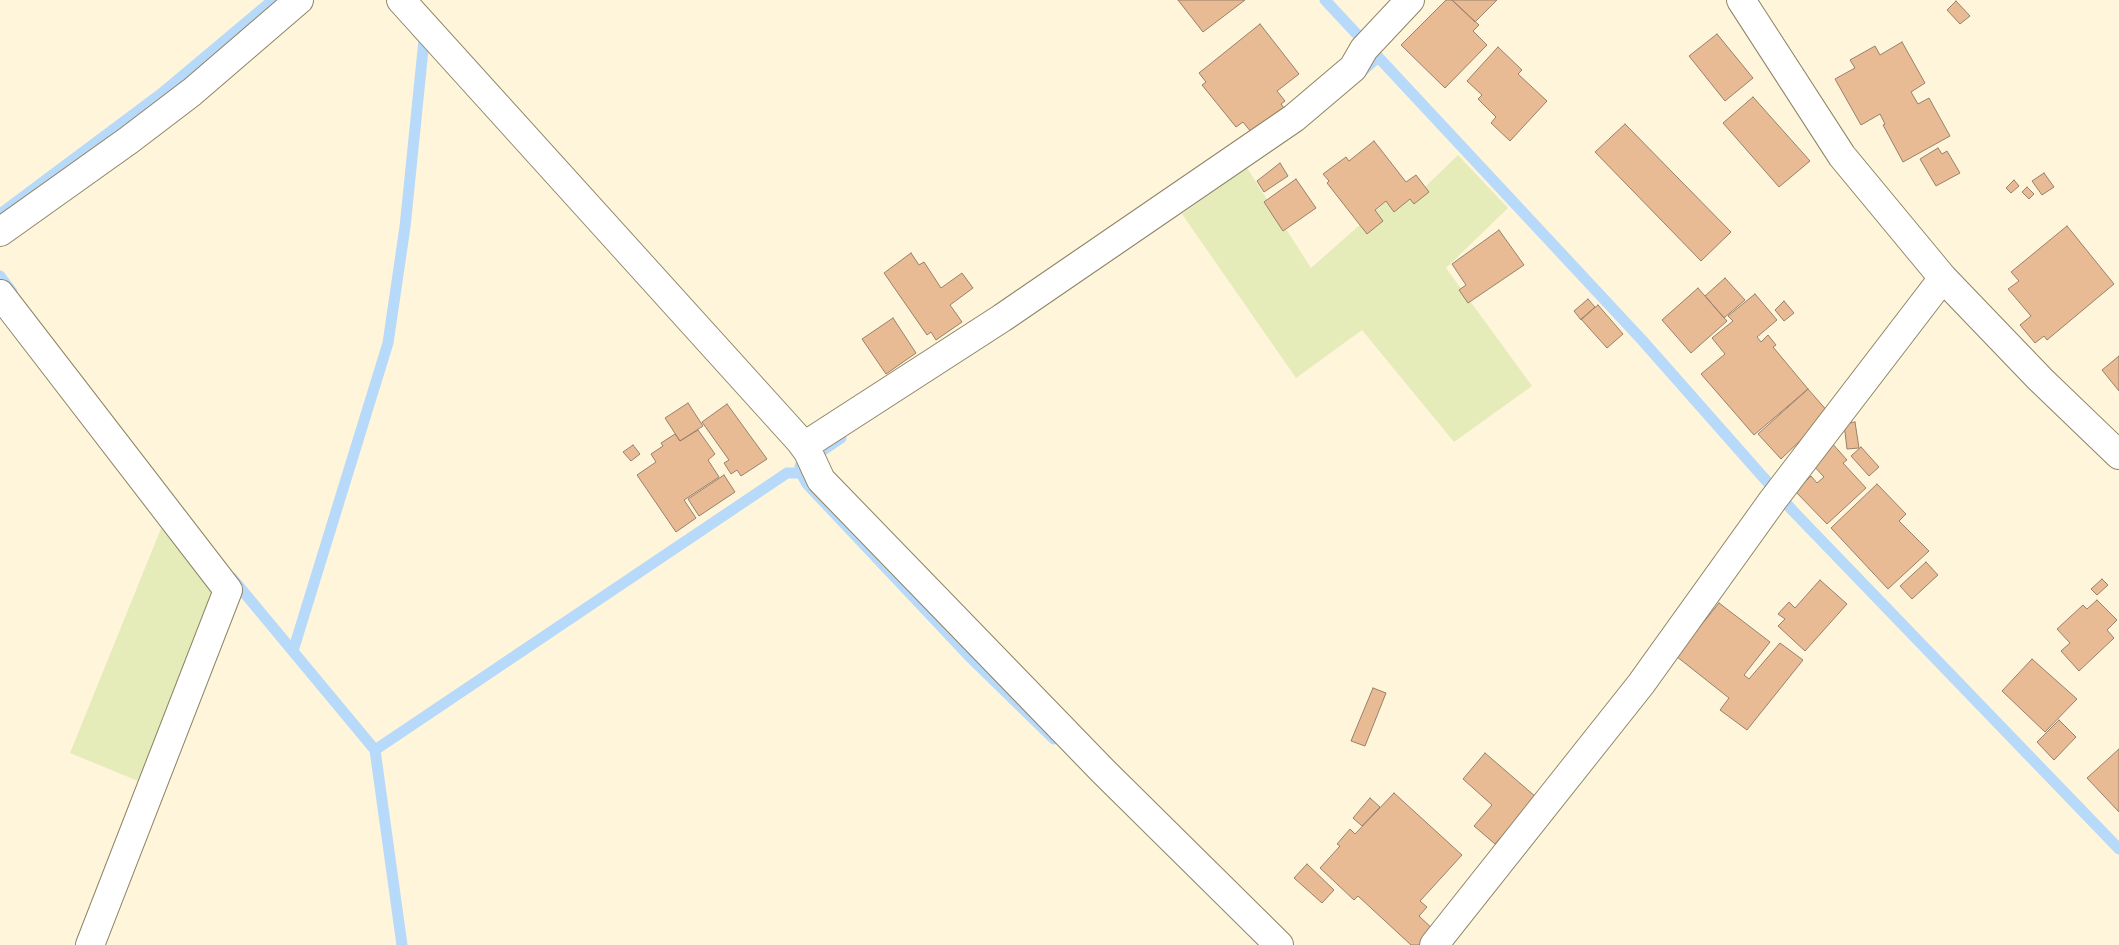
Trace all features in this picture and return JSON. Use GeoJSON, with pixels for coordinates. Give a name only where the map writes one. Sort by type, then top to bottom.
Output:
{"type":"FeatureCollection","features":[{"type":"Feature","properties":{"kind":"street"},"geometry":{"type":"LineString","coordinates":[[0,232],[129,140],[192,92],[299,0]]}},
{"type":"Feature","properties":{"kind":"street"},"geometry":{"type":"LineString","coordinates":[[401,0],[808,455],[821,480],[1103,771],[1279,945]]}},
{"type":"Feature","properties":{"kind":"street"},"geometry":{"type":"LineString","coordinates":[[808,455],[1002,318],[1294,118],[1353,68],[1368,45],[1410,0]]}},
{"type":"Feature","properties":{"kind":"street"},"geometry":{"type":"LineString","coordinates":[[1741,0],[1842,156],[1943,278],[2040,379],[2119,455]]}},
{"type":"Feature","properties":{"kind":"street"},"geometry":{"type":"LineString","coordinates":[[1434,945],[1641,684],[1777,495],[1943,278]]}},
{"type":"Feature","properties":{"kind":"street"},"geometry":{"type":"LineString","coordinates":[[0,294],[228,590],[90,945]]}},
{"type":"Feature","properties":{"kind":"green space"},"geometry":{"type":"Polygon","coordinates":[[[1458,155],[1508,208],[1446,268],[1532,386],[1454,442],[1362,330],[1296,378],[1182,214],[1247,168],[1311,268],[1399,190],[1424,188],[1458,155]]]}},
{"type":"Feature","properties":{"kind":"green space"},"geometry":{"type":"Polygon","coordinates":[[[164,521],[215,585],[138,781],[70,753],[164,521]]]}},
{"type":"Feature","properties":{"kind":"building"},"geometry":{"type":"Polygon","coordinates":[[[1178,0],[1245,0],[1203,32],[1178,0]]]}},
{"type":"Feature","properties":{"kind":"building"},"geometry":{"type":"Polygon","coordinates":[[[1446,0],[1452,0],[1479,25],[1473,31],[1487,45],[1445,88],[1401,45],[1446,0]]]}},
{"type":"Feature","properties":{"kind":"building"},"geometry":{"type":"Polygon","coordinates":[[[1452,0],[1497,0],[1475,22],[1452,0]]]}},
{"type":"Feature","properties":{"kind":"building"},"geometry":{"type":"Polygon","coordinates":[[[1956,1],[1970,16],[1960,24],[1947,10],[1956,1]]]}},
{"type":"Feature","properties":{"kind":"building"},"geometry":{"type":"Polygon","coordinates":[[[1260,24],[1299,74],[1277,91],[1285,101],[1281,104],[1287,112],[1255,137],[1243,122],[1236,127],[1202,85],[1206,82],[1199,73],[1260,24]]]}},
{"type":"Feature","properties":{"kind":"building"},"geometry":{"type":"Polygon","coordinates":[[[1717,34],[1753,78],[1725,101],[1689,56],[1717,34]]]}},
{"type":"Feature","properties":{"kind":"building"},"geometry":{"type":"Polygon","coordinates":[[[1902,42],[1925,83],[1911,92],[1918,104],[1929,98],[1950,136],[1903,162],[1883,125],[1885,124],[1880,114],[1861,125],[1835,79],[1855,68],[1850,60],[1875,46],[1880,55],[1902,42]]]}},
{"type":"Feature","properties":{"kind":"building"},"geometry":{"type":"Polygon","coordinates":[[[1498,47],[1522,70],[1518,74],[1547,101],[1510,141],[1491,123],[1496,117],[1478,99],[1482,95],[1467,81],[1498,47]]]}},
{"type":"Feature","properties":{"kind":"building"},"geometry":{"type":"Polygon","coordinates":[[[1753,97],[1810,161],[1779,187],[1723,123],[1753,97]]]}},
{"type":"Feature","properties":{"kind":"building"},"geometry":{"type":"Polygon","coordinates":[[[1625,124],[1731,232],[1701,261],[1595,152],[1625,124]]]}},
{"type":"Feature","properties":{"kind":"building"},"geometry":{"type":"Polygon","coordinates":[[[1374,141],[1406,182],[1416,175],[1429,192],[1414,204],[1410,199],[1394,212],[1386,201],[1375,210],[1383,221],[1367,234],[1327,183],[1329,181],[1323,174],[1346,157],[1349,161],[1374,141]]]}},
{"type":"Feature","properties":{"kind":"building"},"geometry":{"type":"Polygon","coordinates":[[[1938,148],[1942,154],[1947,151],[1960,173],[1936,186],[1920,159],[1938,148]]]}},
{"type":"Feature","properties":{"kind":"building"},"geometry":{"type":"Polygon","coordinates":[[[1280,163],[1288,176],[1264,192],[1257,181],[1280,163]]]}},
{"type":"Feature","properties":{"kind":"building"},"geometry":{"type":"Polygon","coordinates":[[[2044,173],[2054,187],[2042,195],[2032,181],[2044,173]]]}},
{"type":"Feature","properties":{"kind":"building"},"geometry":{"type":"Polygon","coordinates":[[[1296,179],[1316,208],[1283,231],[1264,202],[1296,179]]]}},
{"type":"Feature","properties":{"kind":"building"},"geometry":{"type":"Polygon","coordinates":[[[2014,180],[2019,186],[2011,193],[2006,188],[2014,180]]]}},
{"type":"Feature","properties":{"kind":"building"},"geometry":{"type":"Polygon","coordinates":[[[2027,187],[2034,194],[2029,199],[2022,192],[2027,187]]]}},
{"type":"Feature","properties":{"kind":"building"},"geometry":{"type":"Polygon","coordinates":[[[2067,226],[2114,284],[2047,340],[2044,336],[2035,343],[2020,325],[2031,316],[2008,289],[2019,281],[2011,272],[2067,226]]]}},
{"type":"Feature","properties":{"kind":"building"},"geometry":{"type":"Polygon","coordinates":[[[1499,230],[1524,265],[1468,303],[1459,290],[1466,285],[1452,264],[1499,230]]]}},
{"type":"Feature","properties":{"kind":"building"},"geometry":{"type":"Polygon","coordinates":[[[911,253],[919,265],[924,262],[941,288],[962,273],[973,288],[950,305],[962,322],[936,340],[931,332],[927,335],[884,273],[911,253]]]}},
{"type":"Feature","properties":{"kind":"building"},"geometry":{"type":"Polygon","coordinates":[[[1725,278],[1745,300],[1724,318],[1705,296],[1725,278]]]}},
{"type":"Feature","properties":{"kind":"building"},"geometry":{"type":"Polygon","coordinates":[[[1698,288],[1727,321],[1691,353],[1662,320],[1698,288]]]}},
{"type":"Feature","properties":{"kind":"building"},"geometry":{"type":"Polygon","coordinates":[[[1755,294],[1777,320],[1757,337],[1761,342],[1768,335],[1776,345],[1773,347],[1808,389],[1754,435],[1701,374],[1725,354],[1712,338],[1733,321],[1728,316],[1755,294]]]}},
{"type":"Feature","properties":{"kind":"building"},"geometry":{"type":"Polygon","coordinates":[[[1588,299],[1595,307],[1581,320],[1574,311],[1588,299]]]}},
{"type":"Feature","properties":{"kind":"building"},"geometry":{"type":"Polygon","coordinates":[[[1784,301],[1794,313],[1784,321],[1775,310],[1784,301]]]}},
{"type":"Feature","properties":{"kind":"building"},"geometry":{"type":"Polygon","coordinates":[[[1598,305],[1623,334],[1607,348],[1581,319],[1598,305]]]}},
{"type":"Feature","properties":{"kind":"building"},"geometry":{"type":"Polygon","coordinates":[[[893,318],[916,353],[886,374],[862,339],[893,318]]]}},
{"type":"Feature","properties":{"kind":"building"},"geometry":{"type":"Polygon","coordinates":[[[2119,356],[2119,391],[2102,370],[2119,356]]]}},
{"type":"Feature","properties":{"kind":"building"},"geometry":{"type":"Polygon","coordinates":[[[1808,389],[1829,413],[1781,459],[1758,434],[1808,389]]]}},
{"type":"Feature","properties":{"kind":"building"},"geometry":{"type":"Polygon","coordinates":[[[688,403],[703,426],[680,441],[665,418],[688,403]]]}},
{"type":"Feature","properties":{"kind":"building"},"geometry":{"type":"Polygon","coordinates":[[[727,404],[767,459],[741,476],[737,470],[731,474],[724,463],[729,460],[702,422],[727,404]]]}},
{"type":"Feature","properties":{"kind":"building"},"geometry":{"type":"Polygon","coordinates":[[[1855,422],[1859,448],[1847,449],[1844,424],[1855,422]]]}},
{"type":"Feature","properties":{"kind":"building"},"geometry":{"type":"Polygon","coordinates":[[[698,430],[715,454],[708,460],[719,477],[684,500],[696,518],[676,532],[637,475],[656,462],[651,454],[663,446],[661,443],[675,434],[680,441],[698,430]]]}},
{"type":"Feature","properties":{"kind":"building"},"geometry":{"type":"Polygon","coordinates":[[[1830,441],[1847,460],[1843,463],[1866,488],[1827,524],[1795,491],[1811,476],[1817,483],[1824,477],[1813,465],[1830,441]]]}},
{"type":"Feature","properties":{"kind":"building"},"geometry":{"type":"Polygon","coordinates":[[[633,445],[640,454],[631,461],[623,452],[633,445]]]}},
{"type":"Feature","properties":{"kind":"building"},"geometry":{"type":"Polygon","coordinates":[[[1861,447],[1879,467],[1869,476],[1851,456],[1861,447]]]}},
{"type":"Feature","properties":{"kind":"building"},"geometry":{"type":"Polygon","coordinates":[[[724,475],[735,492],[699,516],[688,499],[724,475]]]}},
{"type":"Feature","properties":{"kind":"building"},"geometry":{"type":"Polygon","coordinates":[[[1877,484],[1906,514],[1899,521],[1929,551],[1888,589],[1831,528],[1877,484]]]}},
{"type":"Feature","properties":{"kind":"building"},"geometry":{"type":"Polygon","coordinates":[[[1926,562],[1938,575],[1912,599],[1900,586],[1926,562]]]}},
{"type":"Feature","properties":{"kind":"building"},"geometry":{"type":"Polygon","coordinates":[[[2102,579],[2108,585],[2097,595],[2091,589],[2102,579]]]}},
{"type":"Feature","properties":{"kind":"building"},"geometry":{"type":"Polygon","coordinates":[[[1820,580],[1847,604],[1805,651],[1778,626],[1785,619],[1778,614],[1789,602],[1795,608],[1820,580]]]}},
{"type":"Feature","properties":{"kind":"building"},"geometry":{"type":"Polygon","coordinates":[[[2097,600],[2117,620],[2107,630],[2114,638],[2079,671],[2061,651],[2070,643],[2057,629],[2083,605],[2087,609],[2097,600]]]}},
{"type":"Feature","properties":{"kind":"building"},"geometry":{"type":"Polygon","coordinates":[[[1719,603],[1770,642],[1744,675],[1749,679],[1780,643],[1803,660],[1747,730],[1720,710],[1729,698],[1676,656],[1719,603]]]}},
{"type":"Feature","properties":{"kind":"building"},"geometry":{"type":"Polygon","coordinates":[[[2032,659],[2077,699],[2045,732],[2002,691],[2032,659]]]}},
{"type":"Feature","properties":{"kind":"building"},"geometry":{"type":"Polygon","coordinates":[[[1373,688],[1386,693],[1365,746],[1351,741],[1373,688]]]}},
{"type":"Feature","properties":{"kind":"building"},"geometry":{"type":"Polygon","coordinates":[[[2059,720],[2076,737],[2054,760],[2037,742],[2059,720]]]}},
{"type":"Feature","properties":{"kind":"building"},"geometry":{"type":"Polygon","coordinates":[[[2119,749],[2119,812],[2087,778],[2119,749]]]}},
{"type":"Feature","properties":{"kind":"building"},"geometry":{"type":"Polygon","coordinates":[[[1485,753],[1536,797],[1495,844],[1474,826],[1492,805],[1463,779],[1485,753]]]}},
{"type":"Feature","properties":{"kind":"building"},"geometry":{"type":"Polygon","coordinates":[[[1394,793],[1462,855],[1420,901],[1427,907],[1419,916],[1435,931],[1422,945],[1411,945],[1358,896],[1354,900],[1320,868],[1340,846],[1337,844],[1350,829],[1355,834],[1394,793]]]}},
{"type":"Feature","properties":{"kind":"building"},"geometry":{"type":"Polygon","coordinates":[[[1370,798],[1380,807],[1362,826],[1353,818],[1370,798]]]}},
{"type":"Feature","properties":{"kind":"building"},"geometry":{"type":"Polygon","coordinates":[[[1307,864],[1334,890],[1322,903],[1294,878],[1307,864]]]}},
{"type":"Feature","properties":{"kind":"waterway"},"geometry":{"type":"LineString","coordinates":[[0,214],[161,94],[273,0]]}},
{"type":"Feature","properties":{"kind":"waterway"},"geometry":{"type":"LineString","coordinates":[[1325,0],[1642,340],[1793,511],[2119,849]]}},
{"type":"Feature","properties":{"kind":"waterway"},"geometry":{"type":"LineString","coordinates":[[293,651],[388,343],[405,227],[424,40],[417,32]]}},
{"type":"Feature","properties":{"kind":"waterway"},"geometry":{"type":"LineString","coordinates":[[1362,71],[1378,57]]}},
{"type":"Feature","properties":{"kind":"waterway"},"geometry":{"type":"LineString","coordinates":[[0,276],[12,292]]}},
{"type":"Feature","properties":{"kind":"waterway"},"geometry":{"type":"LineString","coordinates":[[841,438],[800,466],[801,473],[807,484],[969,656],[1054,739]]}},
{"type":"Feature","properties":{"kind":"waterway"},"geometry":{"type":"LineString","coordinates":[[375,750],[787,473],[801,473]]}},
{"type":"Feature","properties":{"kind":"waterway"},"geometry":{"type":"LineString","coordinates":[[232,578],[375,750],[402,945]]}}]}
